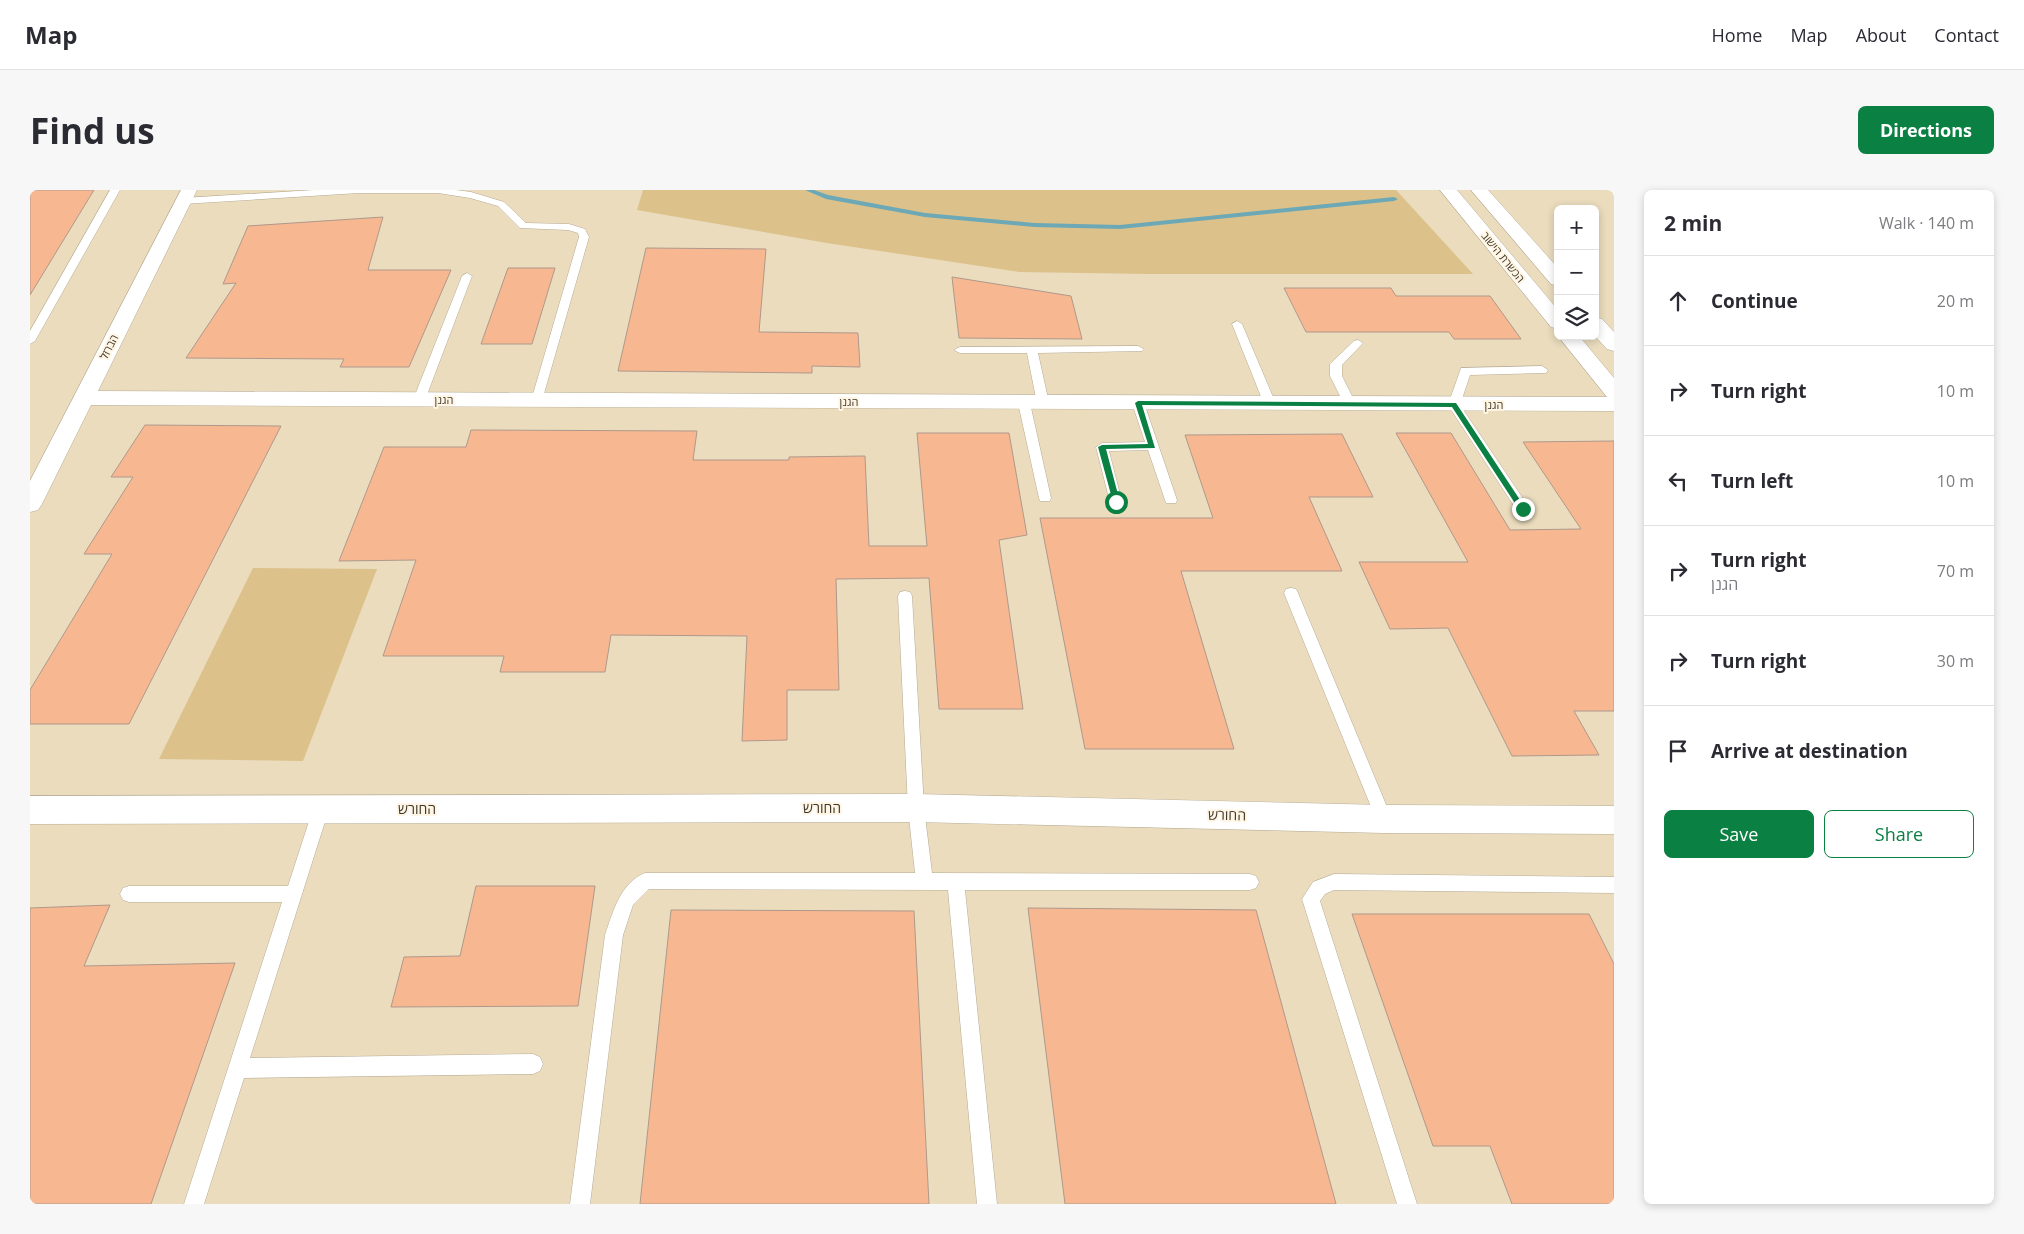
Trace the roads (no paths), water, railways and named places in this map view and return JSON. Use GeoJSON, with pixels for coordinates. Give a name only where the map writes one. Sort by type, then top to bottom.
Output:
{"type":"FeatureCollection","features":[{"type":"Feature","properties":{"kind":"street","name":"הכשרת הישוב"},"geometry":{"type":"LineString","coordinates":[[1448,190],[1554,318]]}},
{"type":"Feature","properties":{"kind":"street","name":"הכשרת הישוב"},"geometry":{"type":"LineString","coordinates":[[1480,190],[1554,275]]}},
{"type":"Feature","properties":{"kind":"street","name":"הברזל"},"geometry":{"type":"LineString","coordinates":[[30,504],[186,195]]}},
{"type":"Feature","properties":{"kind":"street"},"geometry":{"type":"LineString","coordinates":[[1599,328],[1614,345]]}},
{"type":"Feature","properties":{"kind":"street"},"geometry":{"type":"LineString","coordinates":[[1571,340],[1614,392]]}},
{"type":"Feature","properties":{"kind":"street","name":"הגנן"},"geometry":{"type":"LineString","coordinates":[[84,398],[1454,405],[1614,404]]}},
{"type":"Feature","properties":{"kind":"street","name":"החורש"},"geometry":{"type":"LineString","coordinates":[[30,810],[916,808],[1611,825]]}},
{"type":"Feature","properties":{"kind":"lane"},"geometry":{"type":"LineString","coordinates":[[30,341],[115,190]]}},
{"type":"Feature","properties":{"kind":"lane"},"geometry":{"type":"LineString","coordinates":[[186,195],[359,190],[438,190],[472,195],[501,204],[523,226],[569,227],[582,231],[584,236],[537,401]]}},
{"type":"Feature","properties":{"kind":"lane"},"geometry":{"type":"LineString","coordinates":[[419,400],[468,276]]}},
{"type":"Feature","properties":{"kind":"lane"},"geometry":{"type":"LineString","coordinates":[[1237,324],[1270,404]]}},
{"type":"Feature","properties":{"kind":"lane"},"geometry":{"type":"LineString","coordinates":[[1350,404],[1336,376],[1336,364],[1358,343]]}},
{"type":"Feature","properties":{"kind":"lane"},"geometry":{"type":"LineString","coordinates":[[960,350],[1138,349]]}},
{"type":"Feature","properties":{"kind":"lane"},"geometry":{"type":"LineString","coordinates":[[1032,350],[1033,403],[1045,498]]}},
{"type":"Feature","properties":{"kind":"lane"},"geometry":{"type":"LineString","coordinates":[[1523,509],[1454,405],[1465,371],[1542,370]]}},
{"type":"Feature","properties":{"kind":"lane"},"geometry":{"type":"LineString","coordinates":[[1138,403],[1170,500]]}},
{"type":"Feature","properties":{"kind":"lane"},"geometry":{"type":"LineString","coordinates":[[1116,502],[1102,447],[1152,446]]}},
{"type":"Feature","properties":{"kind":"lane"},"geometry":{"type":"LineString","coordinates":[[1291,593],[1384,819]]}},
{"type":"Feature","properties":{"kind":"lane"},"geometry":{"type":"LineString","coordinates":[[905,596],[916,808],[925,882]]}},
{"type":"Feature","properties":{"kind":"lane"},"geometry":{"type":"LineString","coordinates":[[194,1204],[321,809]]}},
{"type":"Feature","properties":{"kind":"lane"},"geometry":{"type":"LineString","coordinates":[[580,1204],[614,935],[626,900],[645,881],[1250,882]]}},
{"type":"Feature","properties":{"kind":"lane"},"geometry":{"type":"LineString","coordinates":[[956,882],[987,1204]]}},
{"type":"Feature","properties":{"kind":"lane"},"geometry":{"type":"LineString","coordinates":[[1407,1204],[1311,899],[1319,888],[1334,882],[1614,885]]}},
{"type":"Feature","properties":{"kind":"lane"},"geometry":{"type":"LineString","coordinates":[[129,894],[294,894]]}},
{"type":"Feature","properties":{"kind":"lane"},"geometry":{"type":"LineString","coordinates":[[238,1068],[532,1064]]}},
{"type":"Feature","properties":{"kind":"waterway"},"geometry":{"type":"LineString","coordinates":[[808,190],[826,197],[925,215],[1034,225],[1120,227],[1394,199]]}}]}
